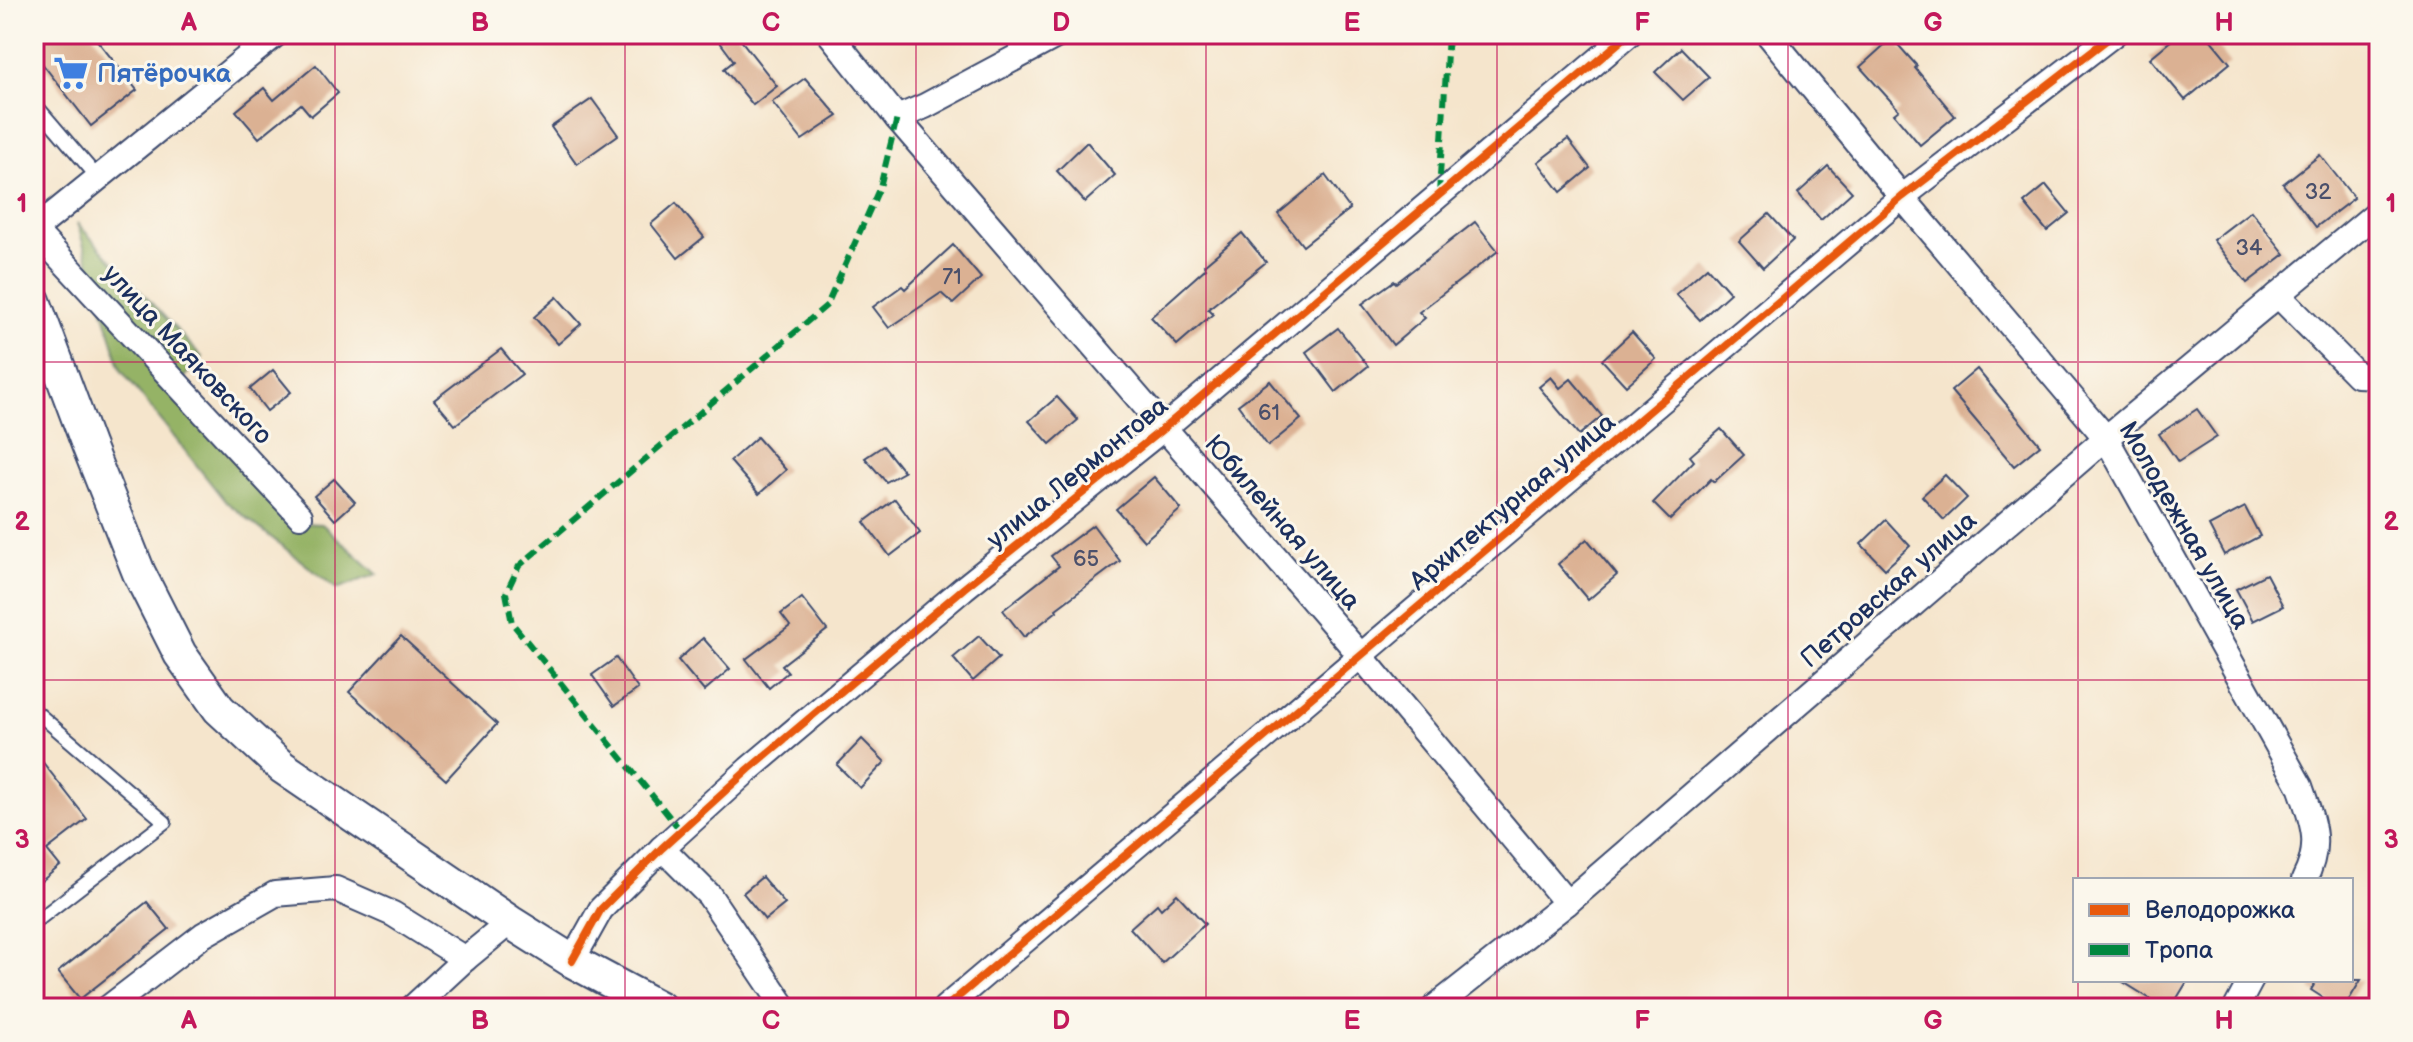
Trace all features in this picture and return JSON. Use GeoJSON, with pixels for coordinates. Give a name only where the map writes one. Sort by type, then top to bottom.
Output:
{"type":"FeatureCollection","features":[{"type":"Feature","properties":{"kind":"street"},"geometry":{"type":"LineString","coordinates":[[34,230],[276,34]]}},
{"type":"Feature","properties":{"kind":"street","name":"Юбилейная улица"},"geometry":{"type":"LineString","coordinates":[[830,34],[897,118],[1360,655],[1567,903]]}},
{"type":"Feature","properties":{"kind":"street"},"geometry":{"type":"LineString","coordinates":[[897,118],[1060,34]]}},
{"type":"Feature","properties":{"kind":"street","name":"улица Лермонтова"},"geometry":{"type":"LineString","coordinates":[[572,961],[601,909],[749,769],[964,588],[1164,428],[1629,34]]}},
{"type":"Feature","properties":{"kind":"street","name":"Молодежная улица"},"geometry":{"type":"LineString","coordinates":[[1768,34],[2106,438],[2300,786],[2316,832],[2310,868],[2305,878]]}},
{"type":"Feature","properties":{"kind":"street","name":"Архитектурная улица"},"geometry":{"type":"LineString","coordinates":[[945,1008],[1902,197],[2114,34]]}},
{"type":"Feature","properties":{"kind":"street","name":"Петровская улица"},"geometry":{"type":"LineString","coordinates":[[1434,1008],[1567,903],[2106,438],[2379,211]]}},
{"type":"Feature","properties":{"kind":"street","name":"улица Маяковского"},"geometry":{"type":"LineString","coordinates":[[34,230],[300,516]]}},
{"type":"Feature","properties":{"kind":"street"},"geometry":{"type":"LineString","coordinates":[[2278,295],[2357,375],[2379,376]]}},
{"type":"Feature","properties":{"kind":"street"},"geometry":{"type":"LineString","coordinates":[[34,301],[139,573],[180,654],[219,709],[282,767],[510,922],[572,961],[660,1008]]}},
{"type":"Feature","properties":{"kind":"street"},"geometry":{"type":"LineString","coordinates":[[662,848],[709,895],[785,1008]]}},
{"type":"Feature","properties":{"kind":"street"},"geometry":{"type":"LineString","coordinates":[[108,1008],[203,935],[275,894],[336,889],[393,914],[465,959]]}},
{"type":"Feature","properties":{"kind":"street"},"geometry":{"type":"LineString","coordinates":[[412,1008],[510,922]]}},
{"type":"Feature","properties":{"kind":"street"},"geometry":{"type":"LineString","coordinates":[[2236,1008],[2250,982]]}},
{"type":"Feature","properties":{"kind":"lane"},"geometry":{"type":"LineString","coordinates":[[34,103],[98,178]]}},
{"type":"Feature","properties":{"kind":"lane"},"geometry":{"type":"LineString","coordinates":[[34,710],[165,822],[34,923]]}},
{"type":"Feature","properties":{"kind":"green space"},"geometry":{"type":"Polygon","coordinates":[[[77,223],[202,357],[174,390],[297,523],[322,524],[377,574],[337,589],[225,501],[121,370],[77,223]]]}},
{"type":"Feature","properties":{"kind":"building"},"geometry":{"type":"Polygon","coordinates":[[[34,34],[92,34],[137,90],[91,126],[34,53],[34,34]]]}},
{"type":"Feature","properties":{"kind":"building"},"geometry":{"type":"Polygon","coordinates":[[[714,34],[736,34],[777,86],[753,105],[724,69],[734,61],[714,34]]]}},
{"type":"Feature","properties":{"kind":"building"},"geometry":{"type":"Polygon","coordinates":[[[2179,34],[2206,34],[2230,63],[2185,100],[2150,58],[2179,34]]]}},
{"type":"Feature","properties":{"kind":"building"},"geometry":{"type":"Polygon","coordinates":[[[1892,38],[1955,116],[1920,145],[1894,114],[1899,110],[1860,67],[1892,38]]]}},
{"type":"Feature","properties":{"kind":"building"},"geometry":{"type":"Polygon","coordinates":[[[1681,48],[1709,77],[1683,100],[1655,72],[1681,48]]]}},
{"type":"Feature","properties":{"kind":"building"},"geometry":{"type":"Polygon","coordinates":[[[316,65],[338,93],[311,116],[301,104],[259,138],[236,111],[264,88],[274,100],[316,65]]]}},
{"type":"Feature","properties":{"kind":"building"},"geometry":{"type":"Polygon","coordinates":[[[805,78],[838,116],[802,140],[772,102],[805,78]]]}},
{"type":"Feature","properties":{"kind":"building"},"geometry":{"type":"Polygon","coordinates":[[[592,99],[618,135],[577,164],[551,127],[592,99]]]}},
{"type":"Feature","properties":{"kind":"building"},"geometry":{"type":"Polygon","coordinates":[[[1568,139],[1590,168],[1561,192],[1538,162],[1568,139]]]}},
{"type":"Feature","properties":{"kind":"building"},"geometry":{"type":"Polygon","coordinates":[[[1087,142],[1115,175],[1085,202],[1057,171],[1087,142]]]}},
{"type":"Feature","properties":{"kind":"building"},"geometry":{"type":"Polygon","coordinates":[[[2320,155],[2354,198],[2316,227],[2283,184],[2320,155]]]}},
{"type":"Feature","properties":{"kind":"building"},"geometry":{"type":"Polygon","coordinates":[[[1828,166],[1852,192],[1821,220],[1798,193],[1828,166]]]}},
{"type":"Feature","properties":{"kind":"building"},"geometry":{"type":"Polygon","coordinates":[[[1325,175],[1350,209],[1303,246],[1278,214],[1325,175]]]}},
{"type":"Feature","properties":{"kind":"building"},"geometry":{"type":"Polygon","coordinates":[[[2046,185],[2069,213],[2047,231],[2024,203],[2046,185]]]}},
{"type":"Feature","properties":{"kind":"building"},"geometry":{"type":"Polygon","coordinates":[[[676,203],[704,237],[678,258],[651,224],[676,203]]]}},
{"type":"Feature","properties":{"kind":"building"},"geometry":{"type":"Polygon","coordinates":[[[2251,211],[2285,254],[2247,283],[2213,240],[2251,211]]]}},
{"type":"Feature","properties":{"kind":"building"},"geometry":{"type":"Polygon","coordinates":[[[1769,214],[1793,240],[1763,268],[1739,241],[1769,214]]]}},
{"type":"Feature","properties":{"kind":"building"},"geometry":{"type":"Polygon","coordinates":[[[1475,222],[1498,251],[1419,312],[1425,318],[1393,345],[1362,304],[1394,281],[1396,283],[1475,222]]]}},
{"type":"Feature","properties":{"kind":"building"},"geometry":{"type":"Polygon","coordinates":[[[1242,233],[1266,262],[1208,309],[1213,314],[1177,345],[1151,317],[1242,233]]]}},
{"type":"Feature","properties":{"kind":"building"},"geometry":{"type":"Polygon","coordinates":[[[953,245],[981,278],[953,304],[941,293],[889,328],[873,307],[902,286],[905,289],[953,245]]]}},
{"type":"Feature","properties":{"kind":"building"},"geometry":{"type":"Polygon","coordinates":[[[1707,267],[1730,293],[1700,320],[1676,294],[1707,267]]]}},
{"type":"Feature","properties":{"kind":"building"},"geometry":{"type":"Polygon","coordinates":[[[557,297],[581,324],[558,344],[534,317],[557,297]]]}},
{"type":"Feature","properties":{"kind":"building"},"geometry":{"type":"Polygon","coordinates":[[[1338,328],[1368,366],[1336,392],[1306,352],[1338,328]]]}},
{"type":"Feature","properties":{"kind":"building"},"geometry":{"type":"Polygon","coordinates":[[[1632,332],[1656,359],[1626,386],[1602,360],[1632,332]]]}},
{"type":"Feature","properties":{"kind":"building"},"geometry":{"type":"Polygon","coordinates":[[[501,349],[522,374],[455,425],[434,400],[501,349]]]}},
{"type":"Feature","properties":{"kind":"building"},"geometry":{"type":"Polygon","coordinates":[[[1977,369],[2040,445],[2014,466],[1951,391],[1977,369]]]}},
{"type":"Feature","properties":{"kind":"building"},"geometry":{"type":"Polygon","coordinates":[[[273,370],[291,392],[267,411],[250,389],[273,370]]]}},
{"type":"Feature","properties":{"kind":"building"},"geometry":{"type":"Polygon","coordinates":[[[1551,377],[1560,388],[1571,379],[1602,416],[1579,435],[1539,387],[1551,377]]]}},
{"type":"Feature","properties":{"kind":"building"},"geometry":{"type":"Polygon","coordinates":[[[1270,381],[1301,419],[1268,446],[1238,405],[1270,381]]]}},
{"type":"Feature","properties":{"kind":"building"},"geometry":{"type":"Polygon","coordinates":[[[1057,397],[1078,420],[1050,444],[1029,421],[1057,397]]]}},
{"type":"Feature","properties":{"kind":"building"},"geometry":{"type":"Polygon","coordinates":[[[2197,409],[2217,437],[2178,462],[2159,434],[2197,409]]]}},
{"type":"Feature","properties":{"kind":"building"},"geometry":{"type":"Polygon","coordinates":[[[1721,429],[1744,455],[1714,482],[1711,479],[1670,520],[1653,503],[1694,461],[1690,456],[1721,429]]]}},
{"type":"Feature","properties":{"kind":"building"},"geometry":{"type":"Polygon","coordinates":[[[757,437],[786,470],[759,494],[730,461],[757,437]]]}},
{"type":"Feature","properties":{"kind":"building"},"geometry":{"type":"Polygon","coordinates":[[[883,446],[904,472],[886,482],[865,458],[883,446]]]}},
{"type":"Feature","properties":{"kind":"building"},"geometry":{"type":"Polygon","coordinates":[[[1945,475],[1967,498],[1944,520],[1922,496],[1945,475]]]}},
{"type":"Feature","properties":{"kind":"building"},"geometry":{"type":"Polygon","coordinates":[[[1154,477],[1181,509],[1144,541],[1116,509],[1154,477]]]}},
{"type":"Feature","properties":{"kind":"building"},"geometry":{"type":"Polygon","coordinates":[[[334,479],[355,502],[335,520],[314,496],[334,479]]]}},
{"type":"Feature","properties":{"kind":"building"},"geometry":{"type":"Polygon","coordinates":[[[895,499],[920,533],[890,556],[864,522],[895,499]]]}},
{"type":"Feature","properties":{"kind":"building"},"geometry":{"type":"Polygon","coordinates":[[[2245,507],[2260,536],[2224,555],[2209,526],[2245,507]]]}},
{"type":"Feature","properties":{"kind":"building"},"geometry":{"type":"Polygon","coordinates":[[[1886,520],[1910,546],[1885,569],[1861,544],[1886,520]]]}},
{"type":"Feature","properties":{"kind":"building"},"geometry":{"type":"Polygon","coordinates":[[[1093,525],[1120,561],[1024,637],[1003,610],[1059,566],[1051,556],[1093,525]]]}},
{"type":"Feature","properties":{"kind":"building"},"geometry":{"type":"Polygon","coordinates":[[[1587,539],[1617,575],[1588,600],[1558,564],[1587,539]]]}},
{"type":"Feature","properties":{"kind":"building"},"geometry":{"type":"Polygon","coordinates":[[[2266,574],[2283,606],[2253,621],[2236,589],[2266,574]]]}},
{"type":"Feature","properties":{"kind":"building"},"geometry":{"type":"Polygon","coordinates":[[[802,598],[827,630],[782,665],[788,672],[769,688],[746,659],[790,626],[781,614],[802,598]]]}},
{"type":"Feature","properties":{"kind":"building"},"geometry":{"type":"Polygon","coordinates":[[[401,636],[497,724],[446,780],[349,692],[401,636]]]}},
{"type":"Feature","properties":{"kind":"building"},"geometry":{"type":"Polygon","coordinates":[[[979,636],[999,658],[973,681],[953,658],[979,636]]]}},
{"type":"Feature","properties":{"kind":"building"},"geometry":{"type":"Polygon","coordinates":[[[703,638],[730,669],[704,691],[678,660],[703,638]]]}},
{"type":"Feature","properties":{"kind":"building"},"geometry":{"type":"Polygon","coordinates":[[[616,658],[638,689],[614,706],[592,675],[616,658]]]}},
{"type":"Feature","properties":{"kind":"building"},"geometry":{"type":"Polygon","coordinates":[[[862,739],[885,762],[860,788],[837,765],[862,739]]]}},
{"type":"Feature","properties":{"kind":"building"},"geometry":{"type":"Polygon","coordinates":[[[34,751],[87,819],[47,850],[60,866],[34,887],[34,833],[36,835],[42,830],[34,820],[34,751]]]}},
{"type":"Feature","properties":{"kind":"building"},"geometry":{"type":"Polygon","coordinates":[[[762,877],[785,904],[765,920],[743,893],[762,877]]]}},
{"type":"Feature","properties":{"kind":"building"},"geometry":{"type":"Polygon","coordinates":[[[1177,894],[1205,924],[1162,963],[1130,928],[1157,904],[1161,909],[1177,894]]]}},
{"type":"Feature","properties":{"kind":"building"},"geometry":{"type":"Polygon","coordinates":[[[147,902],[169,929],[80,999],[58,972],[147,902]]]}},
{"type":"Feature","properties":{"kind":"building"},"geometry":{"type":"Polygon","coordinates":[[[2361,980],[2344,1008],[2311,990],[2316,982],[2361,980]]]}},
{"type":"Feature","properties":{"kind":"building"},"geometry":{"type":"Polygon","coordinates":[[[2123,982],[2187,982],[2171,1008],[2165,1008],[2123,982]]]}},
{"type":"Feature","properties":{"kind":"marked path"},"geometry":{"type":"LineString","coordinates":[[1439,194],[1448,34]]}},
{"type":"Feature","properties":{"kind":"marked path"},"geometry":{"type":"LineString","coordinates":[[681,831],[512,623],[506,593],[519,566],[827,305],[880,187],[897,118]]}},
{"type":"Feature","properties":{"kind":"cycle path"},"geometry":{"type":"LineString","coordinates":[[572,961],[601,909],[749,769],[964,588],[1164,428],[1629,34]]}},
{"type":"Feature","properties":{"kind":"cycle path"},"geometry":{"type":"LineString","coordinates":[[945,1008],[1902,197],[2114,34]]}},
{"type":"Feature","properties":{"kind":"place","name":"Пятёрочка"},"geometry":{"type":"Point","coordinates":[71,73]}}]}
